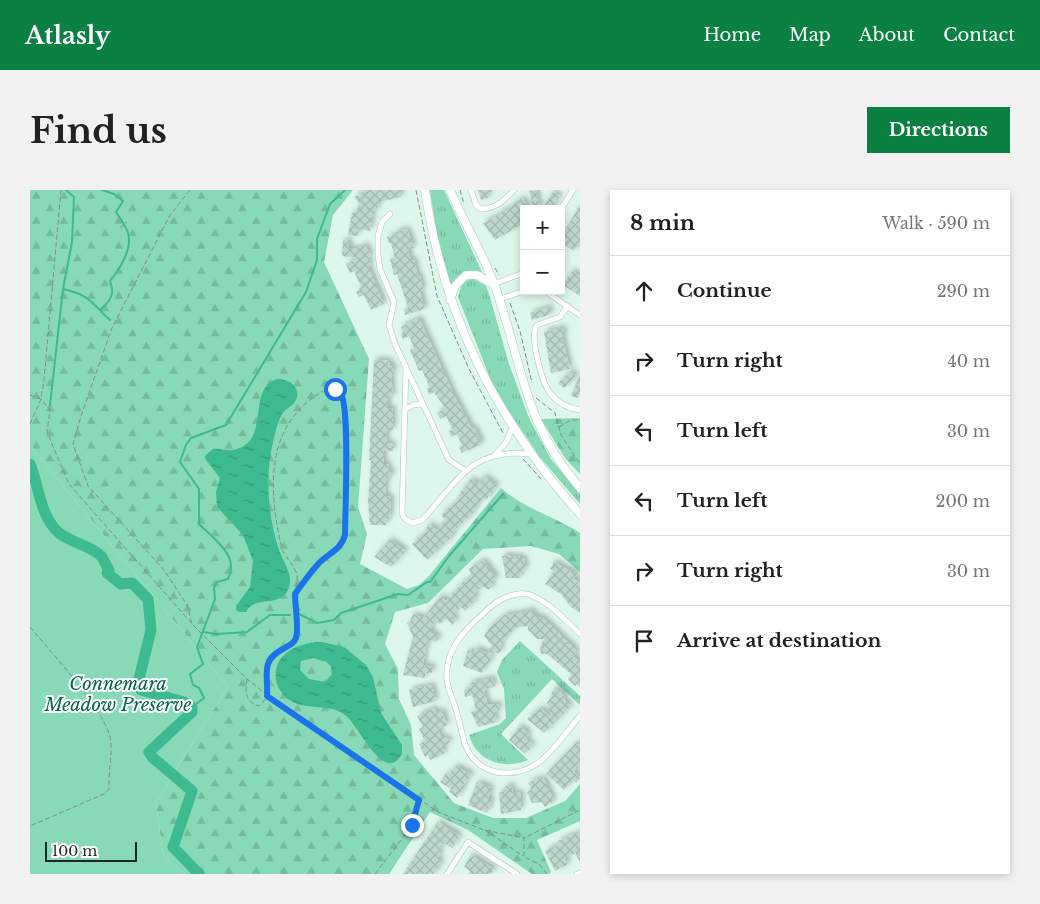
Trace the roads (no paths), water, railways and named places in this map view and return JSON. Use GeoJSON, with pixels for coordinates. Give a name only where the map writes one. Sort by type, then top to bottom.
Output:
{"type":"FeatureCollection","features":[{"type":"Feature","properties":{"kind":"main road"},"geometry":{"type":"LineString","coordinates":[[425,190],[429,219],[450,300],[494,398],[550,480],[580,514]]}},
{"type":"Feature","properties":{"kind":"main road"},"geometry":{"type":"LineString","coordinates":[[450,190],[504,298],[525,391],[536,423],[556,457],[580,488]]}},
{"type":"Feature","properties":{"kind":"main road"},"geometry":{"type":"LineString","coordinates":[[450,300],[455,286],[466,275],[476,275],[497,282]]}},
{"type":"Feature","properties":{"kind":"street"},"geometry":{"type":"LineString","coordinates":[[471,190],[476,205],[481,209],[489,208],[505,201],[514,190]]}},
{"type":"Feature","properties":{"kind":"street"},"geometry":{"type":"LineString","coordinates":[[563,205],[571,191]]}},
{"type":"Feature","properties":{"kind":"street"},"geometry":{"type":"LineString","coordinates":[[390,214],[382,222],[378,236],[380,269],[394,302],[389,325],[406,367],[449,460],[465,470]]}},
{"type":"Feature","properties":{"kind":"street"},"geometry":{"type":"LineString","coordinates":[[497,282],[520,274]]}},
{"type":"Feature","properties":{"kind":"street"},"geometry":{"type":"LineString","coordinates":[[504,298],[520,292]]}},
{"type":"Feature","properties":{"kind":"street"},"geometry":{"type":"LineString","coordinates":[[551,295],[580,315]]}},
{"type":"Feature","properties":{"kind":"street"},"geometry":{"type":"LineString","coordinates":[[568,306],[560,317],[535,327],[533,334],[547,389],[559,402],[580,410]]}},
{"type":"Feature","properties":{"kind":"street"},"geometry":{"type":"LineString","coordinates":[[406,367],[402,513],[405,519],[412,524],[422,520],[465,470],[476,462],[495,456],[520,452],[532,454]]}},
{"type":"Feature","properties":{"kind":"street"},"geometry":{"type":"LineString","coordinates":[[405,410],[413,405],[423,404]]}},
{"type":"Feature","properties":{"kind":"street"},"geometry":{"type":"LineString","coordinates":[[495,456],[508,441],[513,426]]}},
{"type":"Feature","properties":{"kind":"street"},"geometry":{"type":"LineString","coordinates":[[580,634],[545,603],[532,595],[514,594],[498,601],[459,638],[449,658],[446,677],[450,699],[457,712],[466,746],[472,757],[489,770],[503,774],[526,770],[546,755],[580,716]]}},
{"type":"Feature","properties":{"kind":"street"},"geometry":{"type":"LineString","coordinates":[[447,874],[468,842],[517,874]]}},
{"type":"Feature","properties":{"kind":"water"},"geometry":{"type":"Polygon","coordinates":[[[277,379],[287,380],[291,383],[296,389],[297,394],[294,403],[282,414],[277,426],[268,481],[272,522],[278,547],[289,573],[290,584],[288,590],[279,599],[261,602],[250,607],[246,612],[239,612],[236,610],[236,606],[250,587],[253,561],[243,535],[217,507],[216,492],[220,478],[205,456],[213,449],[232,450],[244,446],[252,438],[256,428],[262,393],[268,385],[277,379]]]}},
{"type":"Feature","properties":{"kind":"water"},"geometry":{"type":"Polygon","coordinates":[[[322,642],[344,647],[366,665],[373,677],[381,713],[402,745],[402,754],[395,762],[387,763],[380,758],[345,715],[331,709],[295,703],[288,699],[280,690],[276,680],[276,671],[278,663],[283,656],[297,647],[322,642]],[[313,658],[301,661],[300,670],[309,679],[325,682],[332,674],[331,666],[325,661],[313,658]]]}},
{"type":"Feature","properties":{"kind":"waterway"},"geometry":{"type":"LineString","coordinates":[[50,405],[63,289],[72,242],[74,197],[66,190]]}},
{"type":"Feature","properties":{"kind":"waterway"},"geometry":{"type":"LineString","coordinates":[[101,309],[111,296],[110,281],[124,259],[129,246],[128,233],[116,212],[123,201],[114,194],[102,190]]}},
{"type":"Feature","properties":{"kind":"waterway"},"geometry":{"type":"LineString","coordinates":[[192,707],[204,698],[199,688],[193,685],[190,674],[203,664],[197,647],[215,599],[214,588],[217,582],[228,579],[231,563],[224,548],[199,524],[199,489],[180,462],[186,445],[191,438],[226,425],[306,292],[317,260],[317,239],[330,204],[345,190]]}},
{"type":"Feature","properties":{"kind":"waterway"},"geometry":{"type":"LineString","coordinates":[[63,289],[85,297],[110,320]]}},
{"type":"Feature","properties":{"kind":"waterway"},"geometry":{"type":"LineString","coordinates":[[30,464],[42,506],[55,529],[65,537],[97,552],[109,570],[107,573],[121,584],[132,583],[148,599],[151,630],[138,683],[141,690],[184,702],[192,707],[192,712],[149,752],[152,757],[192,791],[173,847],[199,874]]}},
{"type":"Feature","properties":{"kind":"waterway"},"geometry":{"type":"LineString","coordinates":[[299,614],[317,623],[334,620],[341,613],[398,594],[408,595],[427,582],[430,582],[449,556],[503,494]]}},
{"type":"Feature","properties":{"kind":"waterway"},"geometry":{"type":"LineString","coordinates":[[203,632],[217,634],[247,632],[270,615],[290,615]]}},
{"type":"Feature","properties":{"kind":"park label","name":"Connemara Meadow Preserve"},"geometry":{"type":"Point","coordinates":[118,694]}}]}
